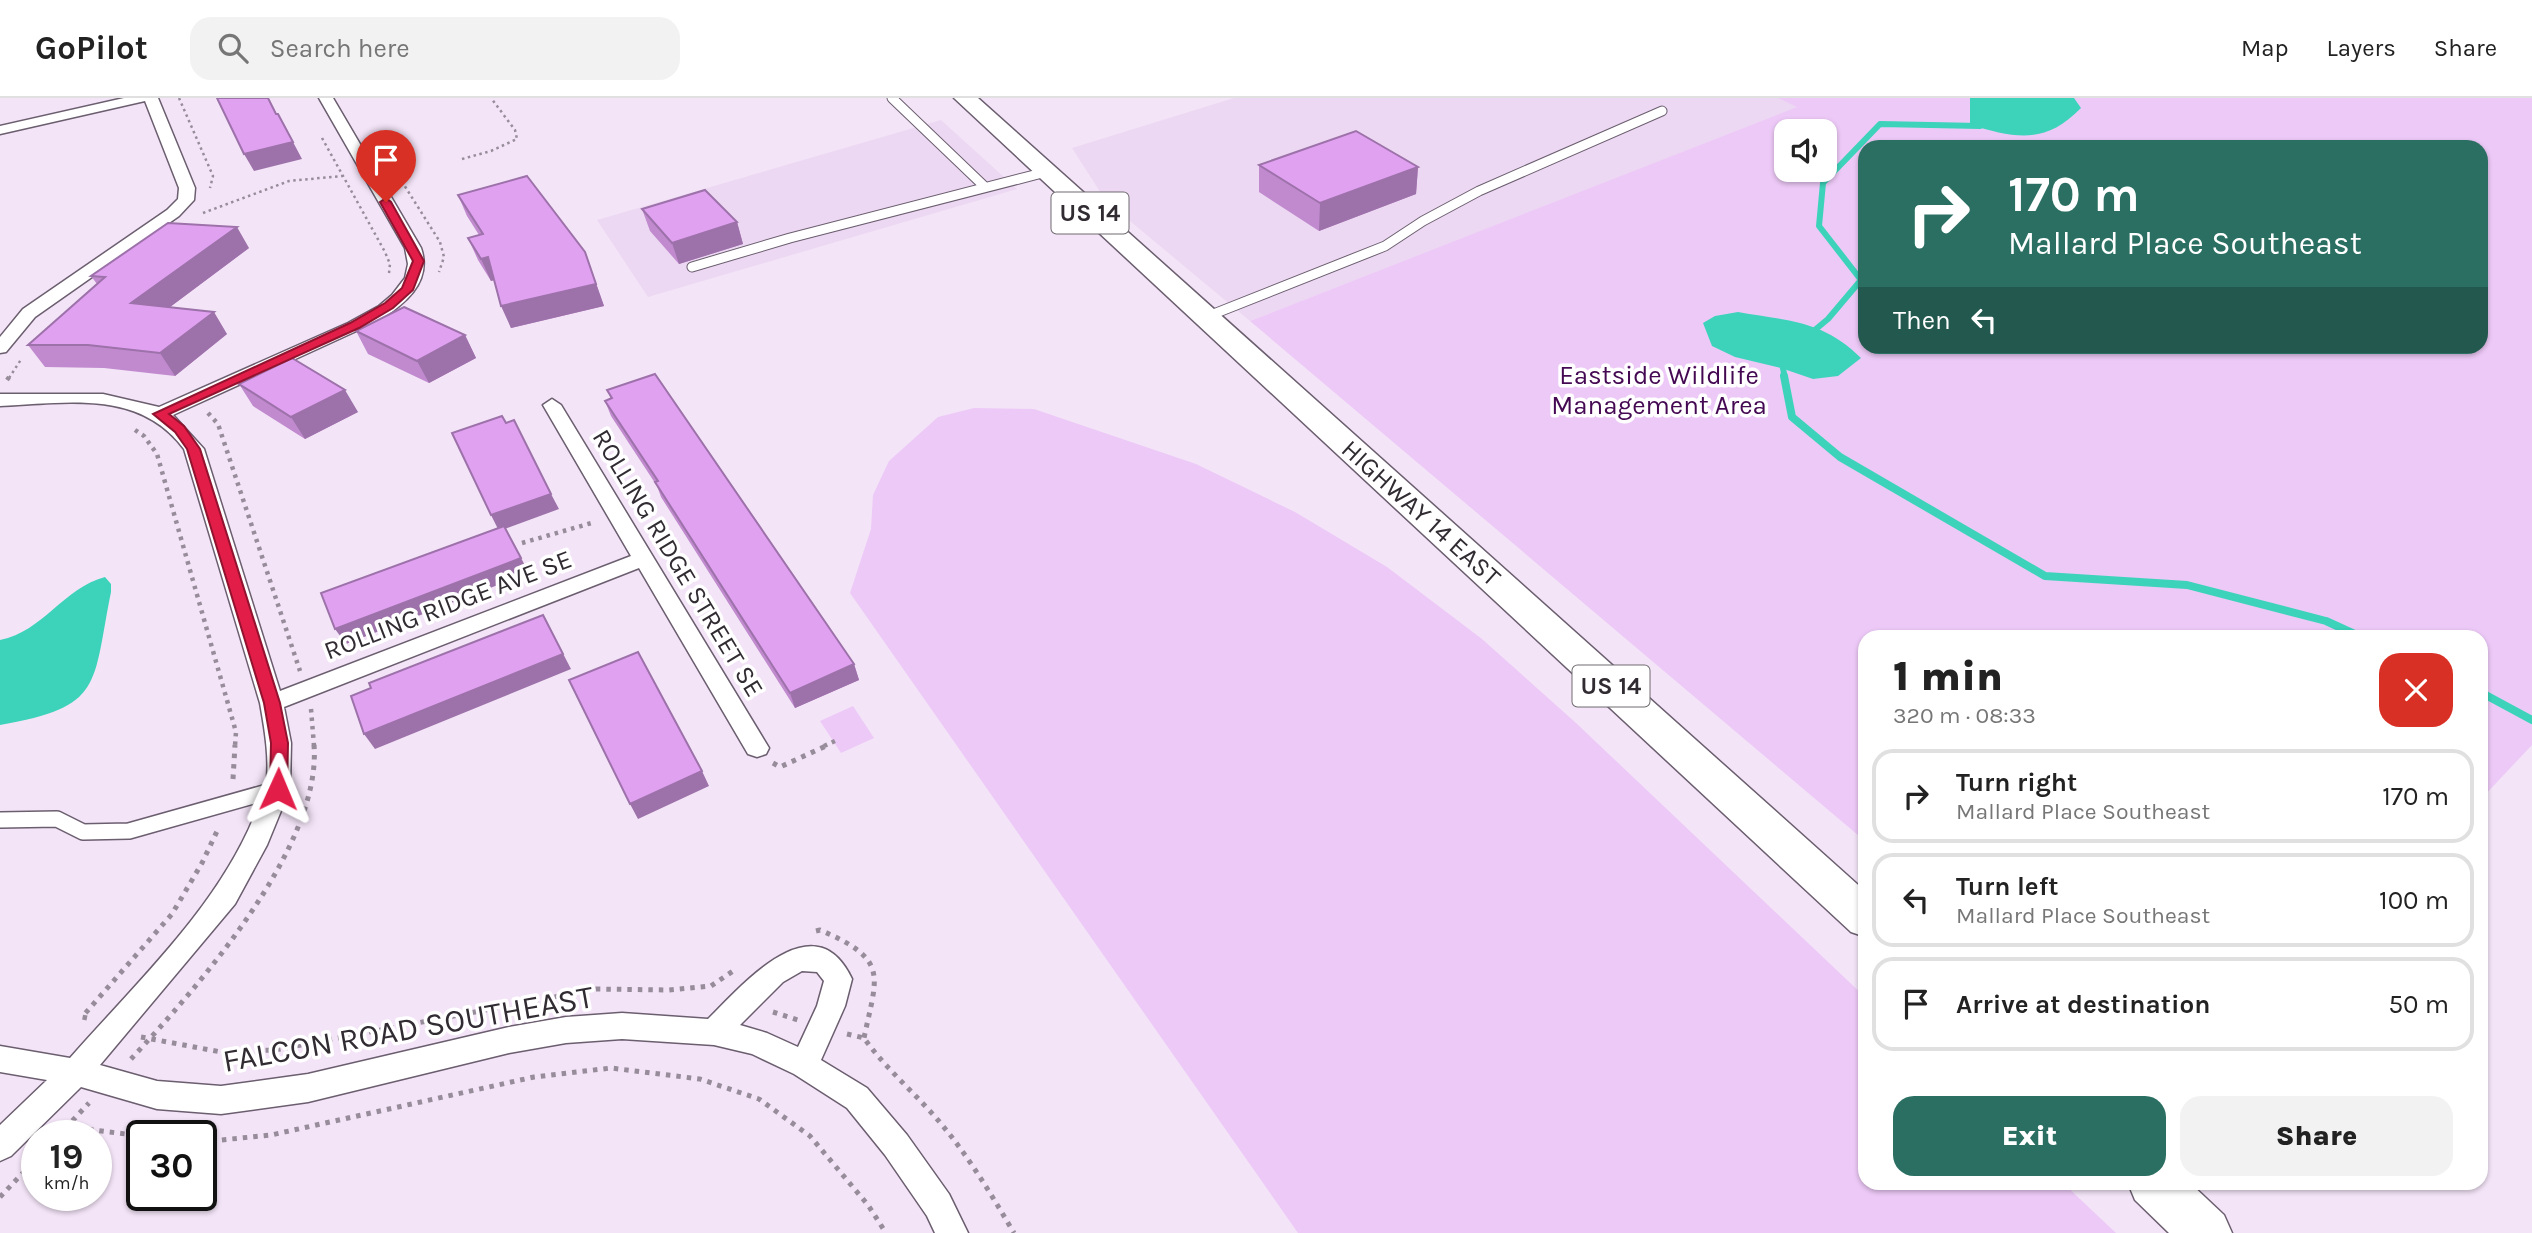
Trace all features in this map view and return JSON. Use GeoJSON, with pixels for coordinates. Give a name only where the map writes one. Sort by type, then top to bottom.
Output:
{"type":"FeatureCollection","features":[{"type":"Feature","properties":{"kind":"main road","name":"HIGHWAY 14 EAST"},"geometry":{"type":"LineString","coordinates":[[969,101],[1858,912]]}},
{"type":"Feature","properties":{"kind":"main road"},"geometry":{"type":"LineString","coordinates":[[2160,1190],[2206,1233]]}},
{"type":"Feature","properties":{"kind":"street"},"geometry":{"type":"LineString","coordinates":[[0,130],[142,98]]}},
{"type":"Feature","properties":{"kind":"street"},"geometry":{"type":"LineString","coordinates":[[0,348],[29,313],[173,213],[186,200],[187,188],[151,98]]}},
{"type":"Feature","properties":{"kind":"street"},"geometry":{"type":"LineString","coordinates":[[159,414],[354,326],[389,306],[407,290],[415,276],[418,261],[413,248],[326,98]]}},
{"type":"Feature","properties":{"kind":"street"},"geometry":{"type":"LineString","coordinates":[[0,400],[89,399],[123,402],[159,414],[180,429],[194,449],[272,703],[279,743],[278,789],[258,838],[226,896],[76,1072],[0,1146]]}},
{"type":"Feature","properties":{"kind":"street","name":"ROLLING RIDGE STREET SE"},"geometry":{"type":"LineString","coordinates":[[552,405],[757,748]]}},
{"type":"Feature","properties":{"kind":"street","name":"ROLLING RIDGE AVE SE"},"geometry":{"type":"LineString","coordinates":[[272,703],[643,559]]}},
{"type":"Feature","properties":{"kind":"street"},"geometry":{"type":"LineString","coordinates":[[714,1032],[773,973],[799,959],[825,961],[838,979],[831,1006],[804,1065]]}},
{"type":"Feature","properties":{"kind":"street","name":"FALCON ROAD SOUTHEAST"},"geometry":{"type":"LineString","coordinates":[[0,1059],[76,1072],[157,1095],[221,1100],[308,1088],[509,1040],[566,1030],[622,1026],[714,1032],[757,1042],[804,1065],[857,1098],[896,1145],[938,1205],[953,1233]]}},
{"type":"Feature","properties":{"kind":"lane"},"geometry":{"type":"LineString","coordinates":[[892,98],[985,187]]}},
{"type":"Feature","properties":{"kind":"lane"},"geometry":{"type":"LineString","coordinates":[[1206,317],[1385,246],[1423,221],[1479,191],[1662,111]]}},
{"type":"Feature","properties":{"kind":"lane"},"geometry":{"type":"LineString","coordinates":[[692,267],[790,238],[1046,172]]}},
{"type":"Feature","properties":{"kind":"lane"},"geometry":{"type":"LineString","coordinates":[[0,820],[57,819],[83,832],[129,831],[278,789]]}},
{"type":"Feature","properties":{"kind":"path"},"geometry":{"type":"LineString","coordinates":[[462,159],[498,149],[517,139],[516,130],[491,98]]}},
{"type":"Feature","properties":{"kind":"path"},"geometry":{"type":"LineString","coordinates":[[319,131],[390,264],[389,275],[384,281]]}},
{"type":"Feature","properties":{"kind":"path"},"geometry":{"type":"LineString","coordinates":[[192,215],[213,210],[289,181],[342,176]]}},
{"type":"Feature","properties":{"kind":"path"},"geometry":{"type":"LineString","coordinates":[[204,408],[218,424],[306,690]]}},
{"type":"Feature","properties":{"kind":"path"},"geometry":{"type":"LineString","coordinates":[[82,1017],[172,915],[202,863],[227,803],[235,773],[236,732],[156,454],[144,436],[134,429]]}},
{"type":"Feature","properties":{"kind":"path"},"geometry":{"type":"LineString","coordinates":[[522,543],[617,515]]}},
{"type":"Feature","properties":{"kind":"path"},"geometry":{"type":"LineString","coordinates":[[757,748],[768,761],[780,767],[835,741]]}},
{"type":"Feature","properties":{"kind":"path"},"geometry":{"type":"LineString","coordinates":[[150,1040],[220,1052],[275,1050],[596,989],[668,990],[711,986],[780,1015],[864,1038],[880,1061],[929,1110],[974,1165],[1014,1233]]}},
{"type":"Feature","properties":{"kind":"path"},"geometry":{"type":"LineString","coordinates":[[217,1140],[271,1135],[534,1077],[611,1069],[700,1079],[759,1099],[810,1136],[868,1205],[886,1233]]}},
{"type":"Feature","properties":{"kind":"path"},"geometry":{"type":"LineString","coordinates":[[0,1197],[21,1175]]}},
{"type":"Feature","properties":{"kind":"shaded area"},"geometry":{"type":"Polygon","coordinates":[[[1234,98],[1778,98],[1798,107],[1250,321],[1106,201],[1072,148],[1234,98]]]}},
{"type":"Feature","properties":{"kind":"shaded area"},"geometry":{"type":"Polygon","coordinates":[[[1970,98],[2074,98],[2081,108],[2055,128],[2042,133],[2016,135],[1970,125],[1970,98]]]}},
{"type":"Feature","properties":{"kind":"shaded area"},"geometry":{"type":"Polygon","coordinates":[[[941,120],[1017,189],[648,297],[597,220],[941,120]]]}},
{"type":"Feature","properties":{"kind":"shaded area"},"geometry":{"type":"Polygon","coordinates":[[[1738,312],[1789,320],[1819,329],[1847,345],[1861,358],[1838,376],[1813,379],[1735,357],[1712,346],[1703,323],[1715,316],[1738,312]]]}},
{"type":"Feature","properties":{"kind":"shaded area"},"geometry":{"type":"Polygon","coordinates":[[[105,577],[111,584],[111,592],[95,671],[87,687],[76,700],[59,710],[0,725],[0,640],[29,628],[77,590],[105,577]]]}},
{"type":"Feature","properties":{"kind":"green space","name":"Eastside Wildlife Management Area"},"geometry":{"type":"Polygon","coordinates":[[[1778,98],[2532,98],[2532,745],[2488,792],[2488,630],[1858,630],[1858,835],[1250,321],[1797,107],[1778,98]]]}},
{"type":"Feature","properties":{"kind":"green space"},"geometry":{"type":"Polygon","coordinates":[[[974,408],[1034,409],[1196,464],[1295,512],[1387,567],[1482,639],[1576,723],[1858,990],[1858,1190],[2070,1190],[2116,1233],[1298,1233],[850,593],[871,529],[873,495],[889,461],[938,417],[974,408]]]}},
{"type":"Feature","properties":{"kind":"green space"},"geometry":{"type":"Polygon","coordinates":[[[853,706],[874,738],[841,753],[820,721],[853,706]]]}},
{"type":"Feature","properties":{"kind":"building"},"geometry":{"type":"Polygon","coordinates":[[[217,98],[268,98],[293,142],[244,154],[217,98]]]}},
{"type":"Feature","properties":{"kind":"building"},"geometry":{"type":"Polygon","coordinates":[[[1356,131],[1418,167],[1320,203],[1259,165],[1356,131]]]}},
{"type":"Feature","properties":{"kind":"building"},"geometry":{"type":"Polygon","coordinates":[[[527,176],[585,252],[596,284],[501,306],[488,257],[481,259],[468,238],[483,234],[458,195],[527,176]]]}},
{"type":"Feature","properties":{"kind":"building"},"geometry":{"type":"Polygon","coordinates":[[[705,190],[737,222],[672,243],[642,209],[705,190]]]}},
{"type":"Feature","properties":{"kind":"building"},"geometry":{"type":"Polygon","coordinates":[[[168,223],[237,227],[131,303],[214,312],[160,353],[88,345],[28,345],[105,277],[91,276],[168,223]]]}},
{"type":"Feature","properties":{"kind":"building"},"geometry":{"type":"Polygon","coordinates":[[[404,307],[465,335],[417,361],[356,331],[404,307]]]}},
{"type":"Feature","properties":{"kind":"building"},"geometry":{"type":"Polygon","coordinates":[[[292,358],[345,390],[291,417],[239,384],[292,358]]]}},
{"type":"Feature","properties":{"kind":"building"},"geometry":{"type":"Polygon","coordinates":[[[655,374],[854,664],[790,693],[605,401],[612,398],[607,390],[655,374]]]}},
{"type":"Feature","properties":{"kind":"building"},"geometry":{"type":"Polygon","coordinates":[[[502,416],[506,423],[514,420],[551,494],[491,515],[452,433],[502,416]]]}},
{"type":"Feature","properties":{"kind":"building"},"geometry":{"type":"Polygon","coordinates":[[[504,526],[521,558],[335,629],[321,593],[504,526]]]}},
{"type":"Feature","properties":{"kind":"building"},"geometry":{"type":"Polygon","coordinates":[[[543,615],[563,654],[364,734],[351,696],[371,688],[369,683],[543,615]]]}},
{"type":"Feature","properties":{"kind":"building"},"geometry":{"type":"Polygon","coordinates":[[[638,652],[702,771],[630,804],[569,680],[638,652]]]}},
{"type":"Feature","properties":{"kind":"waterway"},"geometry":{"type":"LineString","coordinates":[[1865,140],[1880,124],[1980,126]]}},
{"type":"Feature","properties":{"kind":"waterway"},"geometry":{"type":"LineString","coordinates":[[1858,147],[1823,183],[1819,226],[1858,276]]}},
{"type":"Feature","properties":{"kind":"waterway"},"geometry":{"type":"LineString","coordinates":[[1810,334],[1828,319],[1858,284]]}},
{"type":"Feature","properties":{"kind":"waterway"},"geometry":{"type":"LineString","coordinates":[[1781,359],[1785,378]]}},
{"type":"Feature","properties":{"kind":"waterway"},"geometry":{"type":"LineString","coordinates":[[1784,376],[1792,417],[1840,457],[2045,576],[2187,585],[2326,621],[2346,630]]}},
{"type":"Feature","properties":{"kind":"waterway"},"geometry":{"type":"LineString","coordinates":[[2488,696],[2532,720]]}},
{"type":"Feature","properties":{"kind":"route"},"geometry":{"type":"LineString","coordinates":[[278,789],[279,743],[272,703],[194,449],[180,429],[159,414],[354,326],[389,306],[407,290],[415,276],[418,261],[386,202]]}}]}
